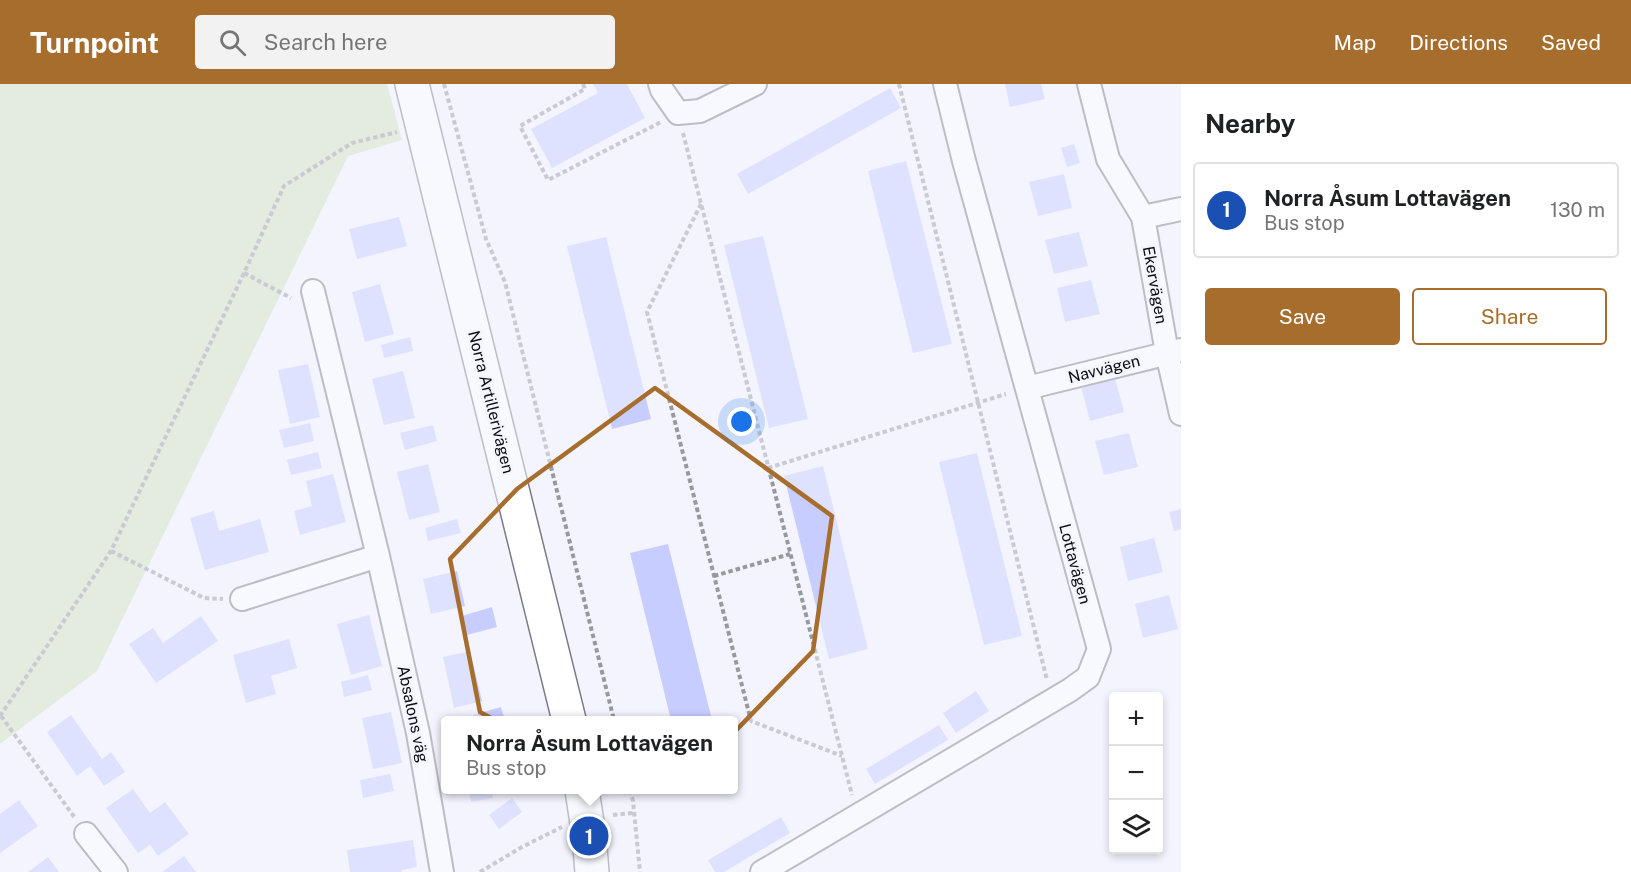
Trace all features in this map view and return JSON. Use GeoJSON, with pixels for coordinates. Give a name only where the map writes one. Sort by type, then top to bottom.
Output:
{"type":"FeatureCollection","features":[{"type":"Feature","properties":{"kind":"street","name":"Norra Artillerivägen"},"geometry":{"type":"LineString","coordinates":[[412,84],[568,716]]}},
{"type":"Feature","properties":{"kind":"street"},"geometry":{"type":"LineString","coordinates":[[660,84],[678,113],[700,111],[755,84]]}},
{"type":"Feature","properties":{"kind":"street","name":"Lottavägen"},"geometry":{"type":"LineString","coordinates":[[762,872],[1088,677],[1099,649],[964,161],[945,84]]}},
{"type":"Feature","properties":{"kind":"street","name":"Ekervägen"},"geometry":{"type":"LineString","coordinates":[[1089,84],[1108,159],[1143,217],[1174,352],[1181,414]]}},
{"type":"Feature","properties":{"kind":"street"},"geometry":{"type":"LineString","coordinates":[[1143,217],[1181,209]]}},
{"type":"Feature","properties":{"kind":"street","name":"Absalons väg"},"geometry":{"type":"LineString","coordinates":[[313,291],[378,556],[418,733],[442,872]]}},
{"type":"Feature","properties":{"kind":"street","name":"Navvägen"},"geometry":{"type":"LineString","coordinates":[[1027,388],[1174,352]]}},
{"type":"Feature","properties":{"kind":"street"},"geometry":{"type":"LineString","coordinates":[[242,599],[378,556]]}},
{"type":"Feature","properties":{"kind":"street"},"geometry":{"type":"LineString","coordinates":[[585,804],[592,872]]}},
{"type":"Feature","properties":{"kind":"street"},"geometry":{"type":"LineString","coordinates":[[86,834],[116,872]]}},
{"type":"Feature","properties":{"kind":"path"},"geometry":{"type":"LineString","coordinates":[[444,84],[486,239],[505,282],[613,716]]}},
{"type":"Feature","properties":{"kind":"path"},"geometry":{"type":"LineString","coordinates":[[583,84],[585,89],[520,126],[548,180],[678,113],[857,816]]}},
{"type":"Feature","properties":{"kind":"path"},"geometry":{"type":"LineString","coordinates":[[899,84],[1052,700]]}},
{"type":"Feature","properties":{"kind":"path"},"geometry":{"type":"LineString","coordinates":[[86,834],[0,716],[111,551],[284,186],[352,143],[424,126]]}},
{"type":"Feature","properties":{"kind":"path"},"geometry":{"type":"LineString","coordinates":[[701,203],[647,312],[714,576],[752,721],[842,756]]}},
{"type":"Feature","properties":{"kind":"path"},"geometry":{"type":"LineString","coordinates":[[244,273],[300,303],[313,291]]}},
{"type":"Feature","properties":{"kind":"path"},"geometry":{"type":"LineString","coordinates":[[768,468],[1027,388]]}},
{"type":"Feature","properties":{"kind":"path"},"geometry":{"type":"LineString","coordinates":[[111,551],[204,598],[242,599]]}},
{"type":"Feature","properties":{"kind":"path"},"geometry":{"type":"LineString","coordinates":[[714,576],[790,554]]}},
{"type":"Feature","properties":{"kind":"path"},"geometry":{"type":"LineString","coordinates":[[631,794],[640,872]]}},
{"type":"Feature","properties":{"kind":"path"},"geometry":{"type":"LineString","coordinates":[[480,872],[522,847],[571,823],[585,804],[633,813]]}},
{"type":"Feature","properties":{"kind":"highlighted area"},"geometry":{"type":"Polygon","coordinates":[[[655,388],[832,516],[813,651],[715,752],[574,764],[480,712],[450,559],[517,489],[655,388]]]}},
{"type":"Feature","properties":{"kind":"green space"},"geometry":{"type":"Polygon","coordinates":[[[0,84],[387,84],[402,140],[348,156],[97,671],[0,744],[0,84]]]}},
{"type":"Feature","properties":{"kind":"building"},"geometry":{"type":"Polygon","coordinates":[[[593,84],[627,84],[645,118],[552,168],[531,129],[598,93],[593,84]]]}},
{"type":"Feature","properties":{"kind":"building"},"geometry":{"type":"Polygon","coordinates":[[[1005,84],[1041,84],[1045,99],[1010,107],[1005,84]]]}},
{"type":"Feature","properties":{"kind":"building"},"geometry":{"type":"Polygon","coordinates":[[[890,88],[901,108],[748,194],[737,174],[890,88]]]}},
{"type":"Feature","properties":{"kind":"building"},"geometry":{"type":"Polygon","coordinates":[[[1074,144],[1080,163],[1067,167],[1061,148],[1074,144]]]}},
{"type":"Feature","properties":{"kind":"building"},"geometry":{"type":"Polygon","coordinates":[[[906,161],[952,344],[913,353],[868,171],[906,161]]]}},
{"type":"Feature","properties":{"kind":"building"},"geometry":{"type":"Polygon","coordinates":[[[1064,174],[1072,208],[1038,216],[1029,182],[1064,174]]]}},
{"type":"Feature","properties":{"kind":"building"},"geometry":{"type":"Polygon","coordinates":[[[399,217],[407,246],[357,259],[349,229],[399,217]]]}},
{"type":"Feature","properties":{"kind":"building"},"geometry":{"type":"Polygon","coordinates":[[[1079,232],[1088,266],[1054,274],[1045,240],[1079,232]]]}},
{"type":"Feature","properties":{"kind":"building"},"geometry":{"type":"Polygon","coordinates":[[[763,236],[808,419],[769,428],[724,245],[763,236]]]}},
{"type":"Feature","properties":{"kind":"building"},"geometry":{"type":"Polygon","coordinates":[[[606,237],[651,419],[612,429],[567,246],[606,237]]]}},
{"type":"Feature","properties":{"kind":"building"},"geometry":{"type":"Polygon","coordinates":[[[1091,280],[1100,314],[1065,322],[1057,288],[1091,280]]]}},
{"type":"Feature","properties":{"kind":"building"},"geometry":{"type":"Polygon","coordinates":[[[380,284],[394,334],[365,342],[352,292],[380,284]]]}},
{"type":"Feature","properties":{"kind":"building"},"geometry":{"type":"Polygon","coordinates":[[[410,337],[413,351],[384,358],[381,345],[410,337]]]}},
{"type":"Feature","properties":{"kind":"building"},"geometry":{"type":"Polygon","coordinates":[[[308,364],[320,417],[290,424],[278,370],[308,364]]]}},
{"type":"Feature","properties":{"kind":"building"},"geometry":{"type":"Polygon","coordinates":[[[403,371],[415,418],[384,425],[372,379],[403,371]]]}},
{"type":"Feature","properties":{"kind":"building"},"geometry":{"type":"Polygon","coordinates":[[[1115,378],[1124,412],[1090,421],[1081,387],[1115,378]]]}},
{"type":"Feature","properties":{"kind":"building"},"geometry":{"type":"Polygon","coordinates":[[[310,423],[314,441],[284,448],[279,430],[310,423]]]}},
{"type":"Feature","properties":{"kind":"building"},"geometry":{"type":"Polygon","coordinates":[[[433,425],[437,441],[405,450],[400,433],[433,425]]]}},
{"type":"Feature","properties":{"kind":"building"},"geometry":{"type":"Polygon","coordinates":[[[1129,433],[1138,467],[1104,475],[1095,441],[1129,433]]]}},
{"type":"Feature","properties":{"kind":"building"},"geometry":{"type":"Polygon","coordinates":[[[318,452],[322,468],[291,475],[287,460],[318,452]]]}},
{"type":"Feature","properties":{"kind":"building"},"geometry":{"type":"Polygon","coordinates":[[[977,453],[1022,636],[984,645],[939,462],[977,453]]]}},
{"type":"Feature","properties":{"kind":"building"},"geometry":{"type":"Polygon","coordinates":[[[428,464],[440,512],[409,520],[397,472],[428,464]]]}},
{"type":"Feature","properties":{"kind":"building"},"geometry":{"type":"Polygon","coordinates":[[[823,466],[868,649],[829,659],[784,476],[823,466]]]}},
{"type":"Feature","properties":{"kind":"building"},"geometry":{"type":"Polygon","coordinates":[[[333,474],[346,522],[300,535],[294,511],[312,506],[306,481],[333,474]]]}},
{"type":"Feature","properties":{"kind":"building"},"geometry":{"type":"Polygon","coordinates":[[[1181,509],[1181,529],[1174,531],[1169,512],[1181,509]]]}},
{"type":"Feature","properties":{"kind":"building"},"geometry":{"type":"Polygon","coordinates":[[[214,511],[219,531],[260,519],[269,552],[205,570],[190,518],[214,511]]]}},
{"type":"Feature","properties":{"kind":"building"},"geometry":{"type":"Polygon","coordinates":[[[457,519],[461,533],[428,541],[425,528],[457,519]]]}},
{"type":"Feature","properties":{"kind":"building"},"geometry":{"type":"Polygon","coordinates":[[[1154,538],[1163,572],[1128,581],[1120,547],[1154,538]]]}},
{"type":"Feature","properties":{"kind":"building"},"geometry":{"type":"Polygon","coordinates":[[[668,544],[711,716],[670,716],[630,553],[668,544]]]}},
{"type":"Feature","properties":{"kind":"building"},"geometry":{"type":"Polygon","coordinates":[[[457,571],[465,606],[431,614],[423,579],[457,571]]]}},
{"type":"Feature","properties":{"kind":"building"},"geometry":{"type":"Polygon","coordinates":[[[1169,595],[1178,629],[1143,638],[1135,604],[1169,595]]]}},
{"type":"Feature","properties":{"kind":"building"},"geometry":{"type":"Polygon","coordinates":[[[492,607],[497,627],[467,635],[462,616],[492,607]]]}},
{"type":"Feature","properties":{"kind":"building"},"geometry":{"type":"Polygon","coordinates":[[[369,615],[382,666],[351,675],[337,624],[369,615]]]}},
{"type":"Feature","properties":{"kind":"building"},"geometry":{"type":"Polygon","coordinates":[[[201,616],[218,641],[156,683],[129,644],[153,628],[163,643],[201,616]]]}},
{"type":"Feature","properties":{"kind":"building"},"geometry":{"type":"Polygon","coordinates":[[[289,639],[297,668],[271,676],[276,694],[246,703],[233,655],[289,639]]]}},
{"type":"Feature","properties":{"kind":"building"},"geometry":{"type":"Polygon","coordinates":[[[470,651],[482,701],[454,708],[443,657],[470,651]]]}},
{"type":"Feature","properties":{"kind":"building"},"geometry":{"type":"Polygon","coordinates":[[[368,675],[372,690],[344,697],[341,682],[368,675]]]}},
{"type":"Feature","properties":{"kind":"building"},"geometry":{"type":"Polygon","coordinates":[[[976,691],[989,711],[956,733],[943,713],[976,691]]]}},
{"type":"Feature","properties":{"kind":"building"},"geometry":{"type":"Polygon","coordinates":[[[501,707],[504,716],[473,716],[501,707]]]}},
{"type":"Feature","properties":{"kind":"building"},"geometry":{"type":"Polygon","coordinates":[[[391,712],[402,763],[373,769],[362,718],[391,712]]]}},
{"type":"Feature","properties":{"kind":"building"},"geometry":{"type":"Polygon","coordinates":[[[71,715],[102,759],[111,752],[125,772],[104,786],[90,766],[77,776],[47,732],[71,715]]]}},
{"type":"Feature","properties":{"kind":"building"},"geometry":{"type":"Polygon","coordinates":[[[939,725],[948,740],[875,784],[866,769],[939,725]]]}},
{"type":"Feature","properties":{"kind":"building"},"geometry":{"type":"Polygon","coordinates":[[[390,774],[394,791],[363,798],[360,780],[390,774]]]}},
{"type":"Feature","properties":{"kind":"building"},"geometry":{"type":"Polygon","coordinates":[[[133,789],[150,813],[165,802],[189,834],[158,856],[150,845],[138,853],[106,808],[133,789]]]}},
{"type":"Feature","properties":{"kind":"building"},"geometry":{"type":"Polygon","coordinates":[[[470,794],[492,794],[493,798],[471,802],[470,794]]]}},
{"type":"Feature","properties":{"kind":"building"},"geometry":{"type":"Polygon","coordinates":[[[512,798],[522,812],[499,829],[489,815],[512,798]]]}},
{"type":"Feature","properties":{"kind":"building"},"geometry":{"type":"Polygon","coordinates":[[[19,800],[38,826],[0,853],[0,814],[19,800]]]}},
{"type":"Feature","properties":{"kind":"building"},"geometry":{"type":"Polygon","coordinates":[[[781,817],[790,833],[724,872],[715,872],[708,860],[781,817]]]}},
{"type":"Feature","properties":{"kind":"building"},"geometry":{"type":"Polygon","coordinates":[[[413,840],[417,867],[402,870],[402,872],[350,872],[347,850],[413,840]]]}},
{"type":"Feature","properties":{"kind":"building"},"geometry":{"type":"Polygon","coordinates":[[[184,856],[196,872],[162,872],[184,856]]]}},
{"type":"Feature","properties":{"kind":"building"},"geometry":{"type":"Polygon","coordinates":[[[48,857],[59,872],[28,872],[48,857]]]}},
{"type":"Feature","properties":{"kind":"place","name":"Norra Åsum Lottavägen"},"geometry":{"type":"Point","coordinates":[589,836]}}]}
